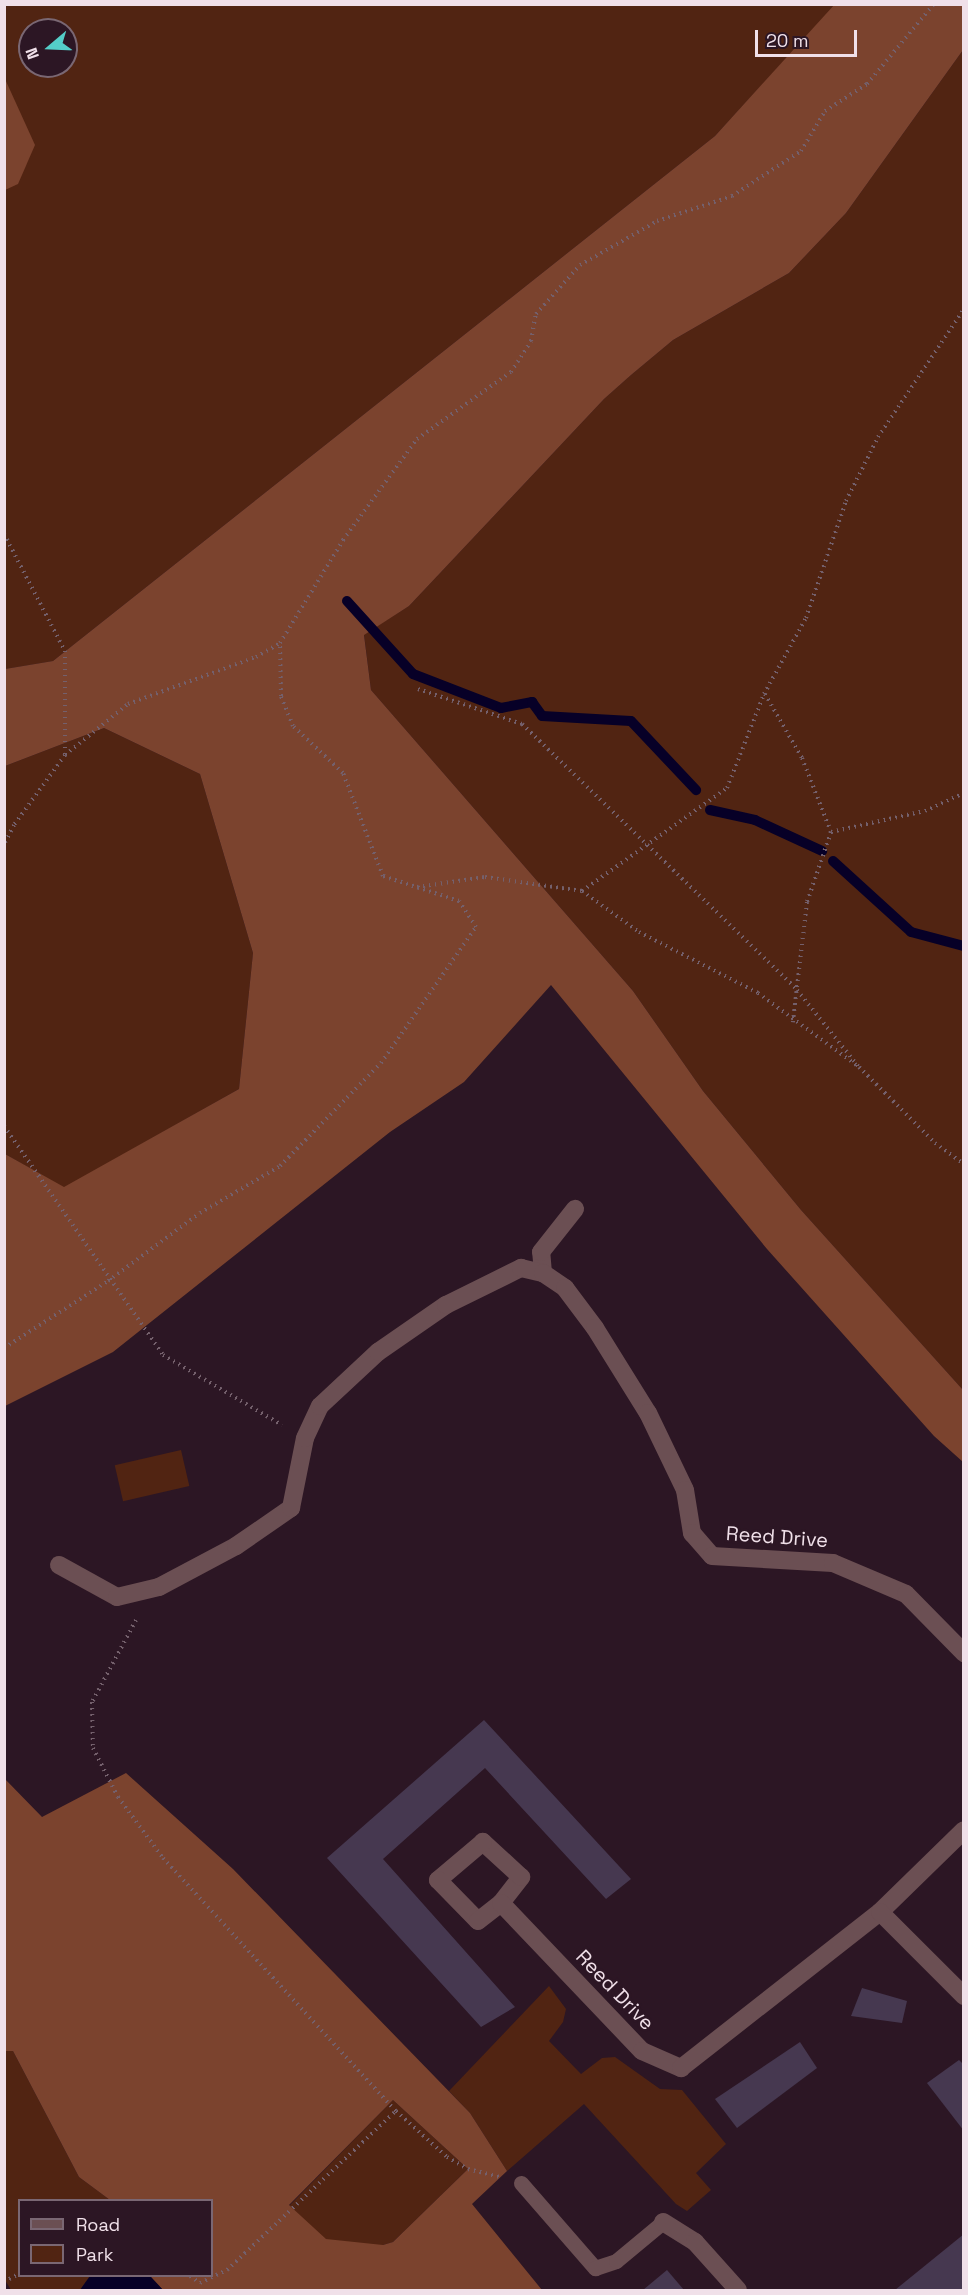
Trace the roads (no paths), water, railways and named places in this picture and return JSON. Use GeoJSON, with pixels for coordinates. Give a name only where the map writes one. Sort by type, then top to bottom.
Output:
{"type":"FeatureCollection","features":[{"type":"Feature","properties":{"kind":"street"},"geometry":{"type":"LineString","coordinates":[[59,1565],[117,1597],[159,1587],[236,1546],[291,1508],[305,1438],[320,1406],[378,1352],[446,1305],[495,1278],[521,1268],[543,1273],[541,1252],[575,1209]]}},
{"type":"Feature","properties":{"kind":"street","name":"Reed Drive"},"geometry":{"type":"LineString","coordinates":[[543,1273],[565,1288],[648,1413],[685,1490],[692,1533],[712,1556],[833,1563],[906,1594],[963,1653]]}},
{"type":"Feature","properties":{"kind":"street","name":"Reed Drive"},"geometry":{"type":"LineString","coordinates":[[501,1903],[642,2051],[681,2068],[880,1912],[963,1830]]}},
{"type":"Feature","properties":{"kind":"street"},"geometry":{"type":"LineString","coordinates":[[483,1842],[521,1877],[501,1903],[478,1921],[438,1880],[483,1842]]}},
{"type":"Feature","properties":{"kind":"street"},"geometry":{"type":"LineString","coordinates":[[880,1912],[963,1996]]}},
{"type":"Feature","properties":{"kind":"street"},"geometry":{"type":"LineString","coordinates":[[663,2222],[700,2247],[738,2290]]}},
{"type":"Feature","properties":{"kind":"lane"},"geometry":{"type":"LineString","coordinates":[[520,2183],[595,2268],[615,2261],[663,2222]]}},
{"type":"Feature","properties":{"kind":"waterway"},"geometry":{"type":"LineString","coordinates":[[347,601],[413,674],[501,708],[532,702],[542,716],[631,721],[696,790]]}},
{"type":"Feature","properties":{"kind":"waterway"},"geometry":{"type":"LineString","coordinates":[[710,810],[755,820],[822,851]]}},
{"type":"Feature","properties":{"kind":"waterway"},"geometry":{"type":"LineString","coordinates":[[833,861],[911,932],[964,946]]}}]}
